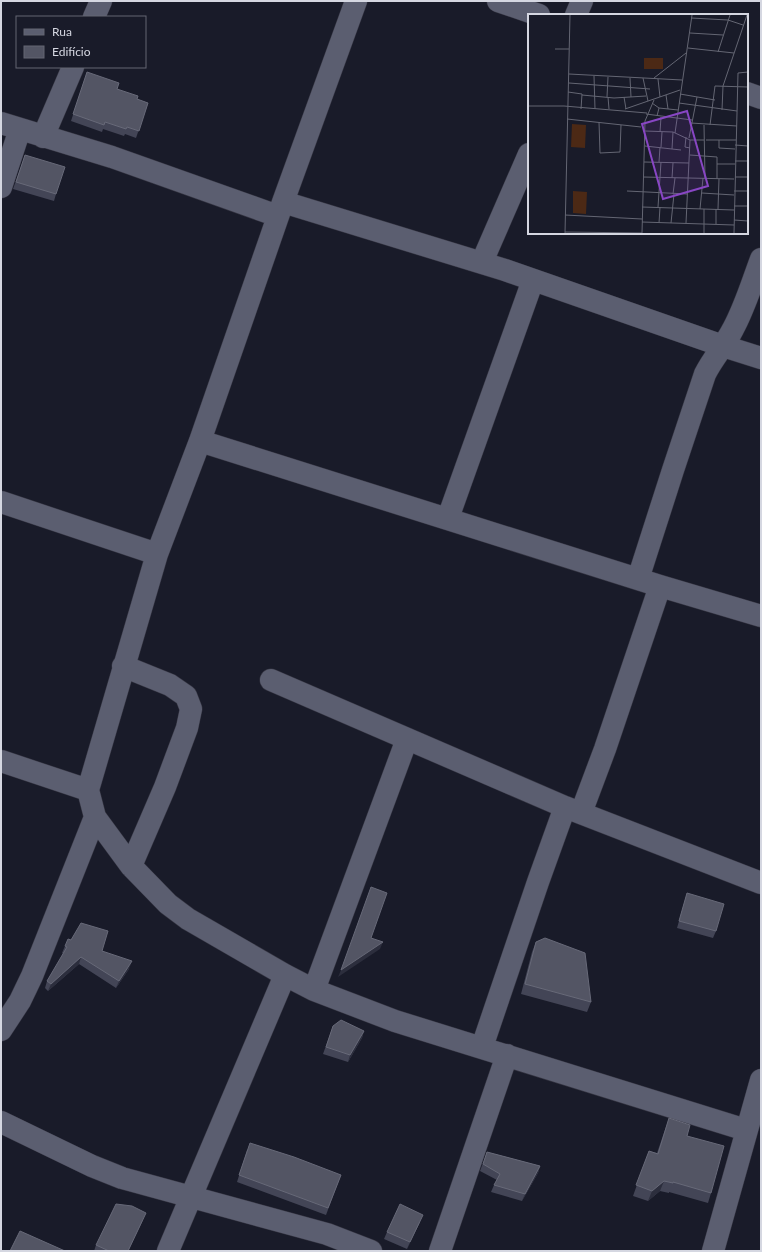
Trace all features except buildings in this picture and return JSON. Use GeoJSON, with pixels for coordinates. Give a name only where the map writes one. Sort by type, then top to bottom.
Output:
{"type":"FeatureCollection","features":[{"type":"Feature","properties":{"kind":"street"},"geometry":{"type":"LineString","coordinates":[[94,16],[101,1]]}},
{"type":"Feature","properties":{"kind":"street"},"geometry":{"type":"LineString","coordinates":[[356,1],[200,441],[157,554],[123,666],[88,790],[95,817],[131,866],[168,904],[188,919],[314,990],[395,1021],[746,1130]]}},
{"type":"Feature","properties":{"kind":"street"},"geometry":{"type":"LineString","coordinates":[[498,1],[536,14]]}},
{"type":"Feature","properties":{"kind":"street"},"geometry":{"type":"LineString","coordinates":[[576,14],[582,1]]}},
{"type":"Feature","properties":{"kind":"street"},"geometry":{"type":"LineString","coordinates":[[43,137],[73,68]]}},
{"type":"Feature","properties":{"kind":"street"},"geometry":{"type":"LineString","coordinates":[[748,93],[761,98]]}},
{"type":"Feature","properties":{"kind":"street"},"geometry":{"type":"LineString","coordinates":[[1,188],[10,126],[281,209],[482,262],[761,358]]}},
{"type":"Feature","properties":{"kind":"street"},"geometry":{"type":"LineString","coordinates":[[482,262],[528,156]]}},
{"type":"Feature","properties":{"kind":"street"},"geometry":{"type":"LineString","coordinates":[[638,579],[700,389],[710,363],[723,346],[740,315],[761,259]]}},
{"type":"Feature","properties":{"kind":"street"},"geometry":{"type":"LineString","coordinates":[[448,518],[533,280]]}},
{"type":"Feature","properties":{"kind":"street"},"geometry":{"type":"LineString","coordinates":[[200,441],[660,586],[761,616]]}},
{"type":"Feature","properties":{"kind":"street"},"geometry":{"type":"LineString","coordinates":[[1,502],[157,554]]}},
{"type":"Feature","properties":{"kind":"street"},"geometry":{"type":"LineString","coordinates":[[482,1047],[538,882],[607,742],[660,586]]}},
{"type":"Feature","properties":{"kind":"street"},"geometry":{"type":"LineString","coordinates":[[123,666],[170,685],[186,696],[191,709],[187,728],[165,787],[131,866]]}},
{"type":"Feature","properties":{"kind":"street"},"geometry":{"type":"LineString","coordinates":[[271,680],[573,810],[761,883]]}},
{"type":"Feature","properties":{"kind":"street"},"geometry":{"type":"LineString","coordinates":[[314,990],[407,739]]}},
{"type":"Feature","properties":{"kind":"street"},"geometry":{"type":"LineString","coordinates":[[1,761],[88,790]]}},
{"type":"Feature","properties":{"kind":"street"},"geometry":{"type":"LineString","coordinates":[[1,1030],[20,1001],[32,976],[95,817]]}},
{"type":"Feature","properties":{"kind":"street"},"geometry":{"type":"LineString","coordinates":[[168,1251],[285,975]]}},
{"type":"Feature","properties":{"kind":"street"},"geometry":{"type":"LineString","coordinates":[[440,1251],[507,1055]]}},
{"type":"Feature","properties":{"kind":"street"},"geometry":{"type":"LineString","coordinates":[[713,1251],[761,1080]]}},
{"type":"Feature","properties":{"kind":"street"},"geometry":{"type":"LineString","coordinates":[[1,1122],[114,1175],[327,1234],[370,1251]]}}]}
